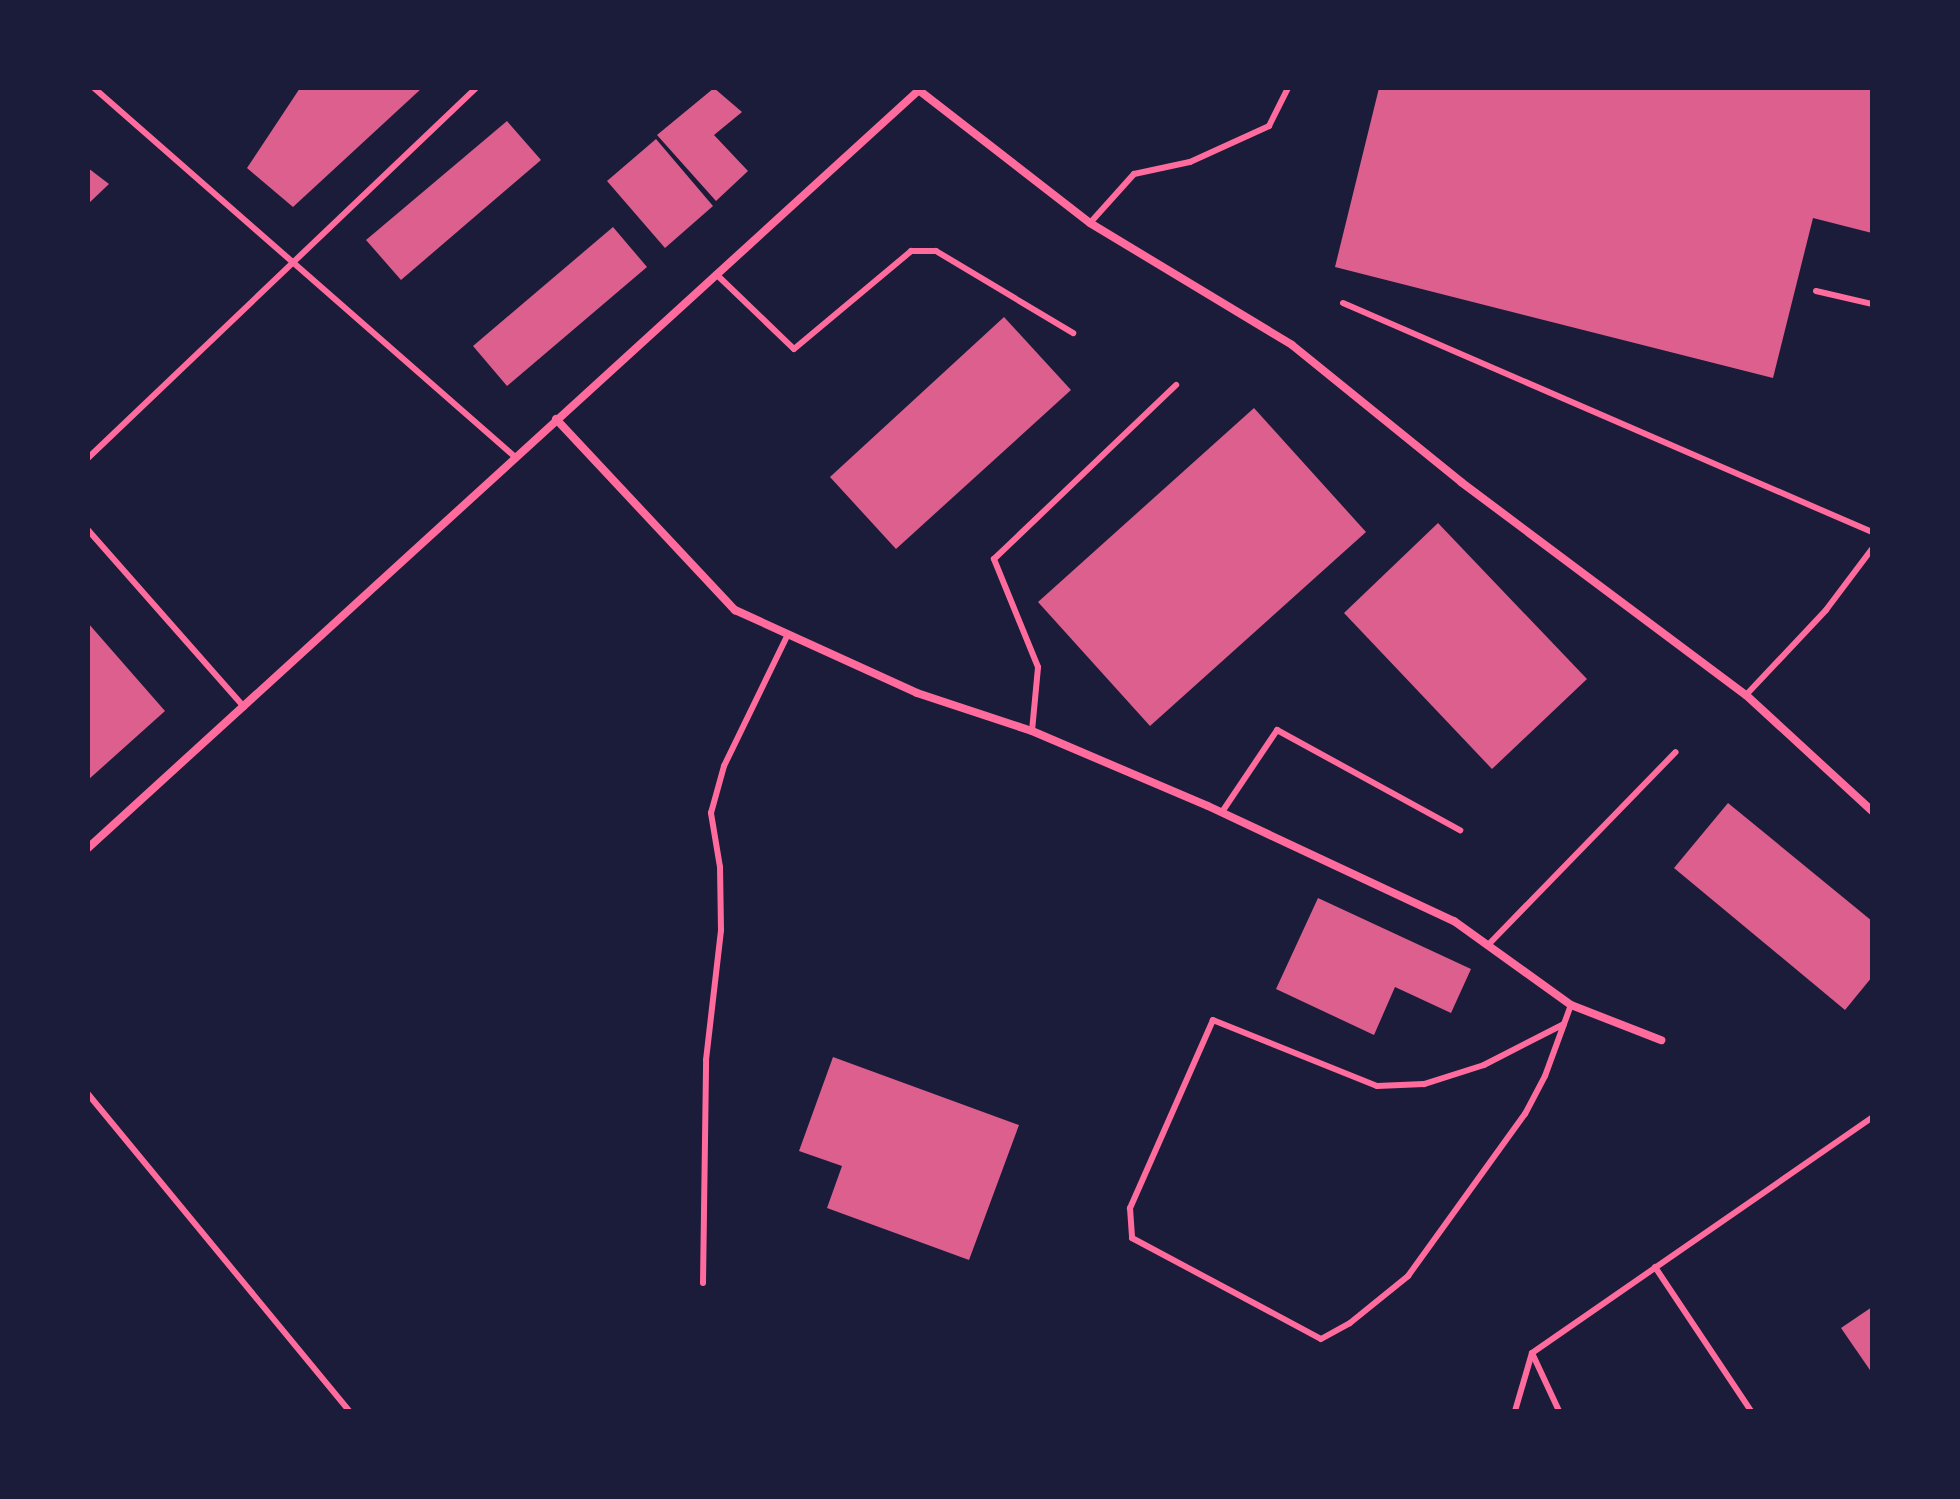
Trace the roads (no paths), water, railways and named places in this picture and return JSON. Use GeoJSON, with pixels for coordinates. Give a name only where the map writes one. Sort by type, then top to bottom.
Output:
{"type":"FeatureCollection","features":[{"type":"Feature","properties":{"kind":"street"},"geometry":{"type":"LineString","coordinates":[[88,848],[245,708],[917,89],[1090,223],[1292,345],[1461,482],[1746,695],[1872,811]]}},
{"type":"Feature","properties":{"kind":"street"},"geometry":{"type":"LineString","coordinates":[[556,419],[735,610],[917,693],[1032,731],[1222,812],[1454,921],[1571,1005],[1661,1040]]}},
{"type":"Feature","properties":{"kind":"lane"},"geometry":{"type":"LineString","coordinates":[[94,88],[515,457]]}},
{"type":"Feature","properties":{"kind":"lane"},"geometry":{"type":"LineString","coordinates":[[88,458],[476,88]]}},
{"type":"Feature","properties":{"kind":"lane"},"geometry":{"type":"LineString","coordinates":[[1090,223],[1134,174],[1190,162],[1269,126],[1288,88]]}},
{"type":"Feature","properties":{"kind":"lane"},"geometry":{"type":"LineString","coordinates":[[716,274],[794,349],[911,251],[936,251],[1073,333]]}},
{"type":"Feature","properties":{"kind":"lane"},"geometry":{"type":"LineString","coordinates":[[1816,291],[1872,304]]}},
{"type":"Feature","properties":{"kind":"lane"},"geometry":{"type":"LineString","coordinates":[[1343,303],[1872,532]]}},
{"type":"Feature","properties":{"kind":"lane"},"geometry":{"type":"LineString","coordinates":[[1032,731],[1038,667],[994,559],[1176,385]]}},
{"type":"Feature","properties":{"kind":"lane"},"geometry":{"type":"LineString","coordinates":[[88,530],[245,708]]}},
{"type":"Feature","properties":{"kind":"lane"},"geometry":{"type":"LineString","coordinates":[[1746,695],[1826,610],[1872,549]]}},
{"type":"Feature","properties":{"kind":"lane"},"geometry":{"type":"LineString","coordinates":[[703,1283],[706,1060],[721,930],[720,867],[711,813],[724,766],[788,634]]}},
{"type":"Feature","properties":{"kind":"lane"},"geometry":{"type":"LineString","coordinates":[[1222,812],[1277,730],[1460,830]]}},
{"type":"Feature","properties":{"kind":"lane"},"geometry":{"type":"LineString","coordinates":[[1488,945],[1676,752]]}},
{"type":"Feature","properties":{"kind":"lane"},"geometry":{"type":"LineString","coordinates":[[1564,1024],[1484,1065],[1424,1084],[1377,1086],[1213,1020],[1130,1208],[1132,1238],[1321,1339],[1350,1323],[1408,1276],[1525,1114],[1564,1024],[1571,1005]]}},
{"type":"Feature","properties":{"kind":"lane"},"geometry":{"type":"LineString","coordinates":[[88,1094],[349,1411]]}},
{"type":"Feature","properties":{"kind":"lane"},"geometry":{"type":"LineString","coordinates":[[1515,1411],[1532,1353],[1872,1118]]}},
{"type":"Feature","properties":{"kind":"lane"},"geometry":{"type":"LineString","coordinates":[[1655,1267],[1751,1411]]}},
{"type":"Feature","properties":{"kind":"lane"},"geometry":{"type":"LineString","coordinates":[[1532,1353],[1559,1411]]}}]}
